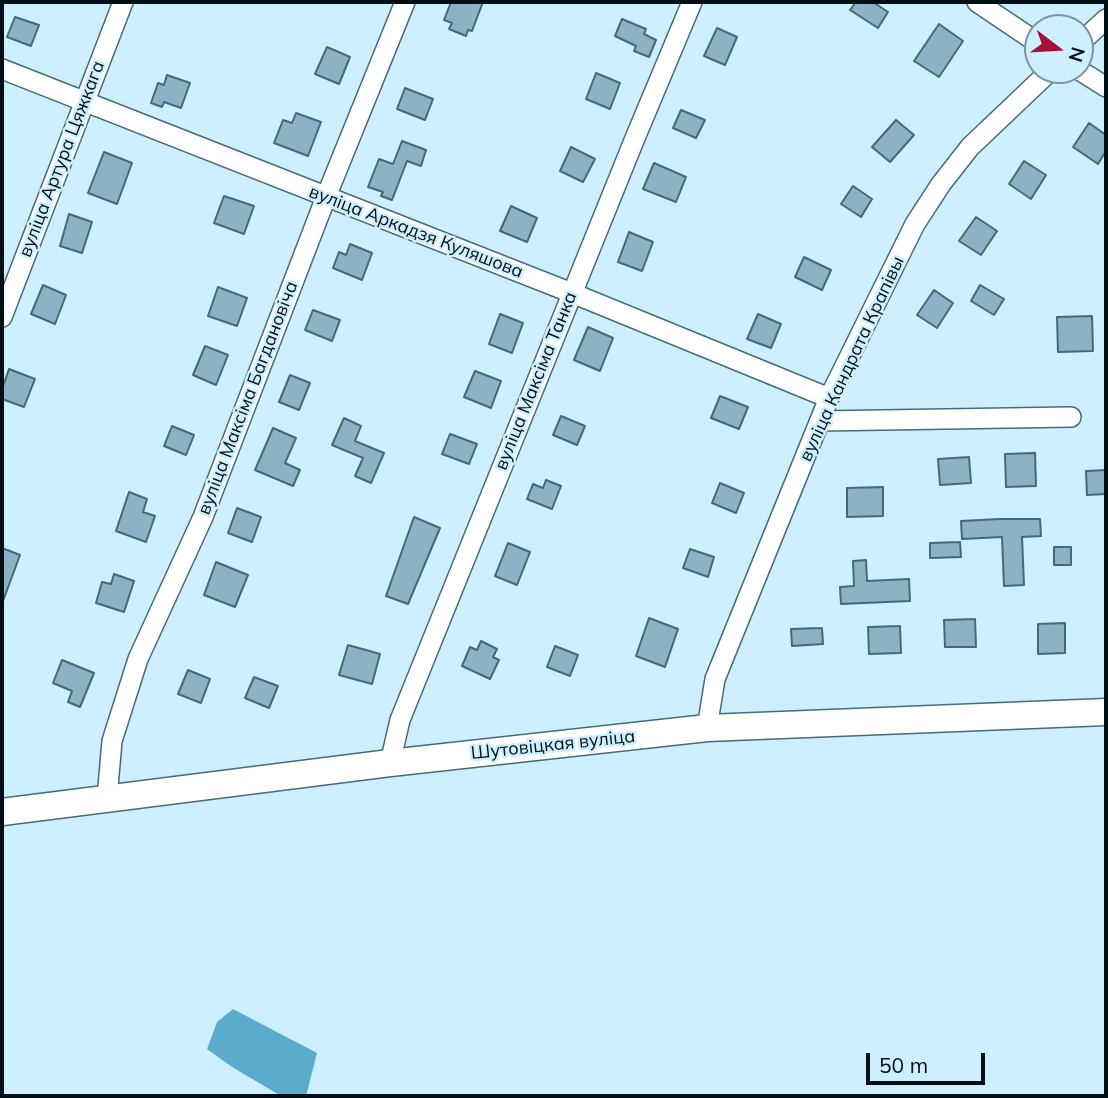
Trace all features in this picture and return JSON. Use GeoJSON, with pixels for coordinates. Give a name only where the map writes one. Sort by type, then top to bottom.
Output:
{"type":"FeatureCollection","features":[{"type":"Feature","properties":{"kind":"main road","name":"Шутовіцкая вуліца"},"geometry":{"type":"LineString","coordinates":[[2,812],[390,763],[706,728],[1106,712]]}},
{"type":"Feature","properties":{"kind":"street","name":"вуліца Артура Цяжкага"},"geometry":{"type":"LineString","coordinates":[[2,317],[123,2]]}},
{"type":"Feature","properties":{"kind":"street","name":"вуліца Максіма Багдановіча"},"geometry":{"type":"LineString","coordinates":[[107,798],[112,741],[138,659],[203,517],[326,197],[405,2]]}},
{"type":"Feature","properties":{"kind":"street","name":"вуліца Максіма Танка"},"geometry":{"type":"LineString","coordinates":[[390,763],[400,720],[692,2]]}},
{"type":"Feature","properties":{"kind":"street"},"geometry":{"type":"LineString","coordinates":[[977,2],[1024,34]]}},
{"type":"Feature","properties":{"kind":"street","name":"вуліца Аркадзя Куляшова"},"geometry":{"type":"LineString","coordinates":[[2,69],[572,293],[830,398]]}},
{"type":"Feature","properties":{"kind":"street","name":"вуліца Кандрата Крапівы"},"geometry":{"type":"LineString","coordinates":[[706,728],[715,679],[830,398],[915,225],[941,184],[970,147],[1036,84]]}},
{"type":"Feature","properties":{"kind":"street"},"geometry":{"type":"LineString","coordinates":[[821,421],[1070,417]]}},
{"type":"Feature","properties":{"kind":"water"},"geometry":{"type":"Polygon","coordinates":[[[233,1009],[317,1053],[306,1096],[281,1096],[207,1049],[217,1022],[233,1009]]]}},
{"type":"Feature","properties":{"kind":"building"},"geometry":{"type":"Polygon","coordinates":[[[451,2],[483,2],[472,31],[468,30],[466,36],[449,29],[452,23],[444,20],[451,2]]]}},
{"type":"Feature","properties":{"kind":"building"},"geometry":{"type":"Polygon","coordinates":[[[856,2],[873,2],[888,12],[878,28],[850,10],[856,2]]]}},
{"type":"Feature","properties":{"kind":"building"},"geometry":{"type":"Polygon","coordinates":[[[15,17],[39,25],[31,46],[7,37],[15,17]]]}},
{"type":"Feature","properties":{"kind":"building"},"geometry":{"type":"Polygon","coordinates":[[[622,19],[646,29],[644,34],[656,40],[649,57],[634,51],[636,46],[615,36],[622,19]]]}},
{"type":"Feature","properties":{"kind":"building"},"geometry":{"type":"Polygon","coordinates":[[[939,24],[963,41],[939,77],[914,61],[939,24]]]}},
{"type":"Feature","properties":{"kind":"building"},"geometry":{"type":"Polygon","coordinates":[[[717,28],[737,37],[725,65],[704,56],[717,28]]]}},
{"type":"Feature","properties":{"kind":"building"},"geometry":{"type":"Polygon","coordinates":[[[327,47],[350,57],[339,84],[315,74],[327,47]]]}},
{"type":"Feature","properties":{"kind":"building"},"geometry":{"type":"Polygon","coordinates":[[[596,73],[620,83],[610,109],[586,99],[596,73]]]}},
{"type":"Feature","properties":{"kind":"building"},"geometry":{"type":"Polygon","coordinates":[[[167,75],[190,83],[181,108],[164,102],[162,107],[151,103],[158,83],[164,85],[167,75]]]}},
{"type":"Feature","properties":{"kind":"building"},"geometry":{"type":"Polygon","coordinates":[[[405,88],[433,99],[425,120],[397,109],[405,88]]]}},
{"type":"Feature","properties":{"kind":"building"},"geometry":{"type":"Polygon","coordinates":[[[681,110],[705,120],[696,138],[673,128],[681,110]]]}},
{"type":"Feature","properties":{"kind":"building"},"geometry":{"type":"Polygon","coordinates":[[[296,113],[321,122],[308,156],[274,143],[283,120],[292,123],[296,113]]]}},
{"type":"Feature","properties":{"kind":"building"},"geometry":{"type":"Polygon","coordinates":[[[896,120],[914,135],[890,162],[872,147],[896,120]]]}},
{"type":"Feature","properties":{"kind":"building"},"geometry":{"type":"Polygon","coordinates":[[[1089,123],[1106,135],[1106,151],[1098,164],[1073,147],[1089,123]]]}},
{"type":"Feature","properties":{"kind":"building"},"geometry":{"type":"Polygon","coordinates":[[[402,141],[426,150],[421,166],[407,161],[392,200],[381,196],[383,192],[368,187],[379,159],[393,164],[402,141]]]}},
{"type":"Feature","properties":{"kind":"building"},"geometry":{"type":"Polygon","coordinates":[[[571,147],[595,159],[583,182],[560,171],[571,147]]]}},
{"type":"Feature","properties":{"kind":"building"},"geometry":{"type":"Polygon","coordinates":[[[104,152],[132,163],[117,204],[88,193],[104,152]]]}},
{"type":"Feature","properties":{"kind":"building"},"geometry":{"type":"Polygon","coordinates":[[[1024,161],[1046,175],[1031,199],[1009,184],[1024,161]]]}},
{"type":"Feature","properties":{"kind":"building"},"geometry":{"type":"Polygon","coordinates":[[[654,163],[686,177],[676,202],[643,189],[654,163]]]}},
{"type":"Feature","properties":{"kind":"building"},"geometry":{"type":"Polygon","coordinates":[[[853,186],[872,199],[861,217],[841,204],[853,186]]]}},
{"type":"Feature","properties":{"kind":"building"},"geometry":{"type":"Polygon","coordinates":[[[224,196],[254,206],[244,234],[214,223],[224,196]]]}},
{"type":"Feature","properties":{"kind":"building"},"geometry":{"type":"Polygon","coordinates":[[[511,206],[537,218],[527,242],[500,231],[511,206]]]}},
{"type":"Feature","properties":{"kind":"building"},"geometry":{"type":"Polygon","coordinates":[[[69,214],[92,222],[82,253],[60,246],[69,214]]]}},
{"type":"Feature","properties":{"kind":"building"},"geometry":{"type":"Polygon","coordinates":[[[976,217],[997,231],[981,255],[959,241],[976,217]]]}},
{"type":"Feature","properties":{"kind":"building"},"geometry":{"type":"Polygon","coordinates":[[[629,232],[653,242],[642,271],[618,262],[629,232]]]}},
{"type":"Feature","properties":{"kind":"building"},"geometry":{"type":"Polygon","coordinates":[[[350,244],[372,253],[362,280],[333,268],[339,252],[346,255],[350,244]]]}},
{"type":"Feature","properties":{"kind":"building"},"geometry":{"type":"Polygon","coordinates":[[[804,257],[831,270],[822,290],[795,277],[804,257]]]}},
{"type":"Feature","properties":{"kind":"building"},"geometry":{"type":"Polygon","coordinates":[[[43,285],[66,295],[55,324],[31,314],[43,285]]]}},
{"type":"Feature","properties":{"kind":"building"},"geometry":{"type":"Polygon","coordinates":[[[980,285],[1004,299],[994,315],[971,301],[980,285]]]}},
{"type":"Feature","properties":{"kind":"building"},"geometry":{"type":"Polygon","coordinates":[[[218,287],[247,298],[237,326],[208,316],[218,287]]]}},
{"type":"Feature","properties":{"kind":"building"},"geometry":{"type":"Polygon","coordinates":[[[934,290],[953,303],[937,328],[917,315],[934,290]]]}},
{"type":"Feature","properties":{"kind":"building"},"geometry":{"type":"Polygon","coordinates":[[[313,310],[340,320],[332,341],[305,330],[313,310]]]}},
{"type":"Feature","properties":{"kind":"building"},"geometry":{"type":"Polygon","coordinates":[[[500,314],[523,323],[512,353],[489,344],[500,314]]]}},
{"type":"Feature","properties":{"kind":"building"},"geometry":{"type":"Polygon","coordinates":[[[758,314],[781,324],[771,348],[747,339],[758,314]]]}},
{"type":"Feature","properties":{"kind":"building"},"geometry":{"type":"Polygon","coordinates":[[[1092,316],[1093,351],[1058,352],[1057,317],[1092,316]]]}},
{"type":"Feature","properties":{"kind":"building"},"geometry":{"type":"Polygon","coordinates":[[[588,327],[613,338],[600,371],[574,360],[588,327]]]}},
{"type":"Feature","properties":{"kind":"building"},"geometry":{"type":"Polygon","coordinates":[[[205,346],[228,355],[216,385],[193,375],[205,346]]]}},
{"type":"Feature","properties":{"kind":"building"},"geometry":{"type":"Polygon","coordinates":[[[9,369],[35,379],[24,407],[2,399],[2,389],[9,369]]]}},
{"type":"Feature","properties":{"kind":"building"},"geometry":{"type":"Polygon","coordinates":[[[475,371],[501,381],[491,408],[464,397],[475,371]]]}},
{"type":"Feature","properties":{"kind":"building"},"geometry":{"type":"Polygon","coordinates":[[[290,375],[310,383],[299,410],[279,402],[290,375]]]}},
{"type":"Feature","properties":{"kind":"building"},"geometry":{"type":"Polygon","coordinates":[[[720,396],[748,407],[739,429],[711,418],[720,396]]]}},
{"type":"Feature","properties":{"kind":"building"},"geometry":{"type":"Polygon","coordinates":[[[561,416],[585,426],[577,445],[553,435],[561,416]]]}},
{"type":"Feature","properties":{"kind":"building"},"geometry":{"type":"Polygon","coordinates":[[[344,418],[361,426],[355,441],[384,453],[371,483],[355,476],[363,458],[332,445],[344,418]]]}},
{"type":"Feature","properties":{"kind":"building"},"geometry":{"type":"Polygon","coordinates":[[[172,426],[194,435],[186,455],[164,446],[172,426]]]}},
{"type":"Feature","properties":{"kind":"building"},"geometry":{"type":"Polygon","coordinates":[[[273,428],[296,438],[285,463],[300,470],[293,486],[255,470],[273,428]]]}},
{"type":"Feature","properties":{"kind":"building"},"geometry":{"type":"Polygon","coordinates":[[[450,434],[477,444],[469,464],[442,454],[450,434]]]}},
{"type":"Feature","properties":{"kind":"building"},"geometry":{"type":"Polygon","coordinates":[[[1035,453],[1036,486],[1006,487],[1005,454],[1035,453]]]}},
{"type":"Feature","properties":{"kind":"building"},"geometry":{"type":"Polygon","coordinates":[[[969,457],[971,483],[940,485],[938,459],[969,457]]]}},
{"type":"Feature","properties":{"kind":"building"},"geometry":{"type":"Polygon","coordinates":[[[1106,470],[1106,494],[1087,495],[1086,471],[1106,470]]]}},
{"type":"Feature","properties":{"kind":"building"},"geometry":{"type":"Polygon","coordinates":[[[546,480],[561,486],[552,509],[527,499],[533,484],[543,488],[546,480]]]}},
{"type":"Feature","properties":{"kind":"building"},"geometry":{"type":"Polygon","coordinates":[[[720,483],[744,493],[736,513],[712,503],[720,483]]]}},
{"type":"Feature","properties":{"kind":"building"},"geometry":{"type":"Polygon","coordinates":[[[883,487],[883,516],[847,517],[847,488],[883,487]]]}},
{"type":"Feature","properties":{"kind":"building"},"geometry":{"type":"Polygon","coordinates":[[[129,492],[147,499],[143,512],[155,516],[146,542],[116,531],[129,492]]]}},
{"type":"Feature","properties":{"kind":"building"},"geometry":{"type":"Polygon","coordinates":[[[237,508],[261,517],[252,542],[228,533],[237,508]]]}},
{"type":"Feature","properties":{"kind":"building"},"geometry":{"type":"Polygon","coordinates":[[[414,517],[440,528],[408,604],[386,596],[414,517]]]}},
{"type":"Feature","properties":{"kind":"building"},"geometry":{"type":"Polygon","coordinates":[[[1040,519],[1041,536],[1022,537],[1024,585],[1004,586],[1002,537],[962,539],[961,521],[1040,519]]]}},
{"type":"Feature","properties":{"kind":"building"},"geometry":{"type":"Polygon","coordinates":[[[960,542],[961,557],[930,558],[930,543],[960,542]]]}},
{"type":"Feature","properties":{"kind":"building"},"geometry":{"type":"Polygon","coordinates":[[[508,543],[530,552],[517,585],[495,576],[508,543]]]}},
{"type":"Feature","properties":{"kind":"building"},"geometry":{"type":"Polygon","coordinates":[[[1054,547],[1071,547],[1071,565],[1054,565],[1054,547]]]}},
{"type":"Feature","properties":{"kind":"building"},"geometry":{"type":"Polygon","coordinates":[[[2,548],[20,555],[3,601],[2,601],[2,548]]]}},
{"type":"Feature","properties":{"kind":"building"},"geometry":{"type":"Polygon","coordinates":[[[690,549],[714,557],[708,577],[683,568],[690,549]]]}},
{"type":"Feature","properties":{"kind":"building"},"geometry":{"type":"Polygon","coordinates":[[[866,560],[867,581],[909,579],[910,601],[841,604],[840,587],[854,586],[853,561],[866,560]]]}},
{"type":"Feature","properties":{"kind":"building"},"geometry":{"type":"Polygon","coordinates":[[[216,562],[248,575],[235,607],[204,595],[216,562]]]}},
{"type":"Feature","properties":{"kind":"building"},"geometry":{"type":"Polygon","coordinates":[[[114,574],[134,581],[124,612],[96,603],[102,582],[111,584],[114,574]]]}},
{"type":"Feature","properties":{"kind":"building"},"geometry":{"type":"Polygon","coordinates":[[[649,618],[678,629],[665,667],[636,656],[649,618]]]}},
{"type":"Feature","properties":{"kind":"building"},"geometry":{"type":"Polygon","coordinates":[[[975,619],[976,647],[945,647],[944,620],[975,619]]]}},
{"type":"Feature","properties":{"kind":"building"},"geometry":{"type":"Polygon","coordinates":[[[1065,623],[1065,653],[1038,654],[1038,624],[1065,623]]]}},
{"type":"Feature","properties":{"kind":"building"},"geometry":{"type":"Polygon","coordinates":[[[900,626],[901,653],[869,654],[868,627],[900,626]]]}},
{"type":"Feature","properties":{"kind":"building"},"geometry":{"type":"Polygon","coordinates":[[[822,628],[823,644],[792,646],[791,629],[822,628]]]}},
{"type":"Feature","properties":{"kind":"building"},"geometry":{"type":"Polygon","coordinates":[[[481,641],[497,649],[493,657],[499,660],[490,679],[462,666],[470,647],[477,650],[481,641]]]}},
{"type":"Feature","properties":{"kind":"building"},"geometry":{"type":"Polygon","coordinates":[[[348,645],[380,654],[372,684],[339,675],[348,645]]]}},
{"type":"Feature","properties":{"kind":"building"},"geometry":{"type":"Polygon","coordinates":[[[555,646],[578,655],[570,676],[547,667],[555,646]]]}},
{"type":"Feature","properties":{"kind":"building"},"geometry":{"type":"Polygon","coordinates":[[[62,660],[94,673],[80,707],[68,702],[72,691],[53,683],[62,660]]]}},
{"type":"Feature","properties":{"kind":"building"},"geometry":{"type":"Polygon","coordinates":[[[188,670],[210,679],[201,703],[178,694],[188,670]]]}},
{"type":"Feature","properties":{"kind":"building"},"geometry":{"type":"Polygon","coordinates":[[[254,677],[278,686],[269,708],[245,698],[254,677]]]}}]}
